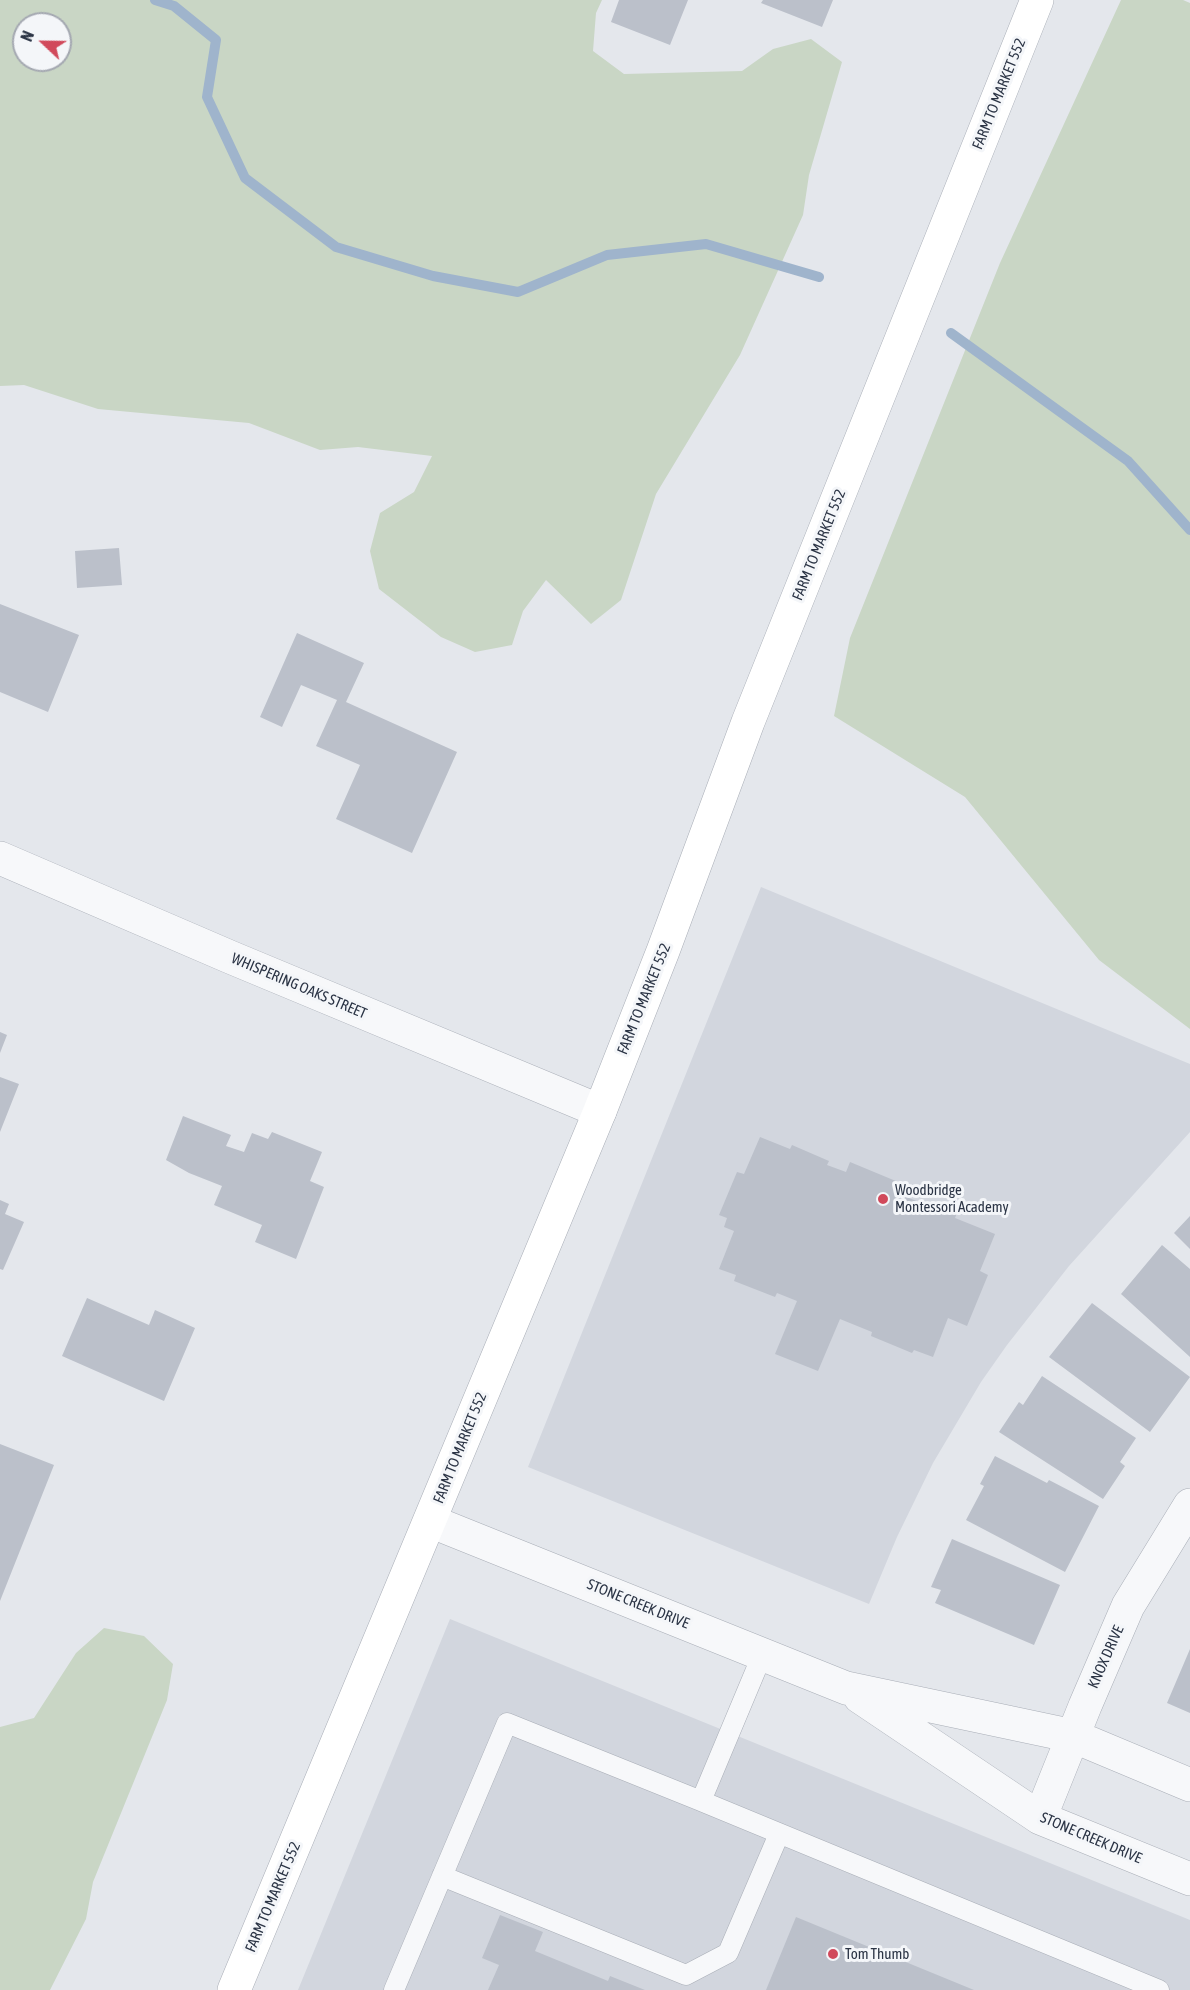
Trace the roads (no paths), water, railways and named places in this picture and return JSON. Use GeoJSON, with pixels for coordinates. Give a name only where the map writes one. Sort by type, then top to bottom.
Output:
{"type":"FeatureCollection","features":[{"type":"Feature","properties":{"kind":"main road","name":"FARM TO MARKET 552"},"geometry":{"type":"LineString","coordinates":[[234,1990],[600,1111],[663,951],[748,722],[1036,0]]}},
{"type":"Feature","properties":{"kind":"street","name":"WHISPERING OAKS STREET"},"geometry":{"type":"LineString","coordinates":[[0,858],[230,957],[600,1111]]}},
{"type":"Feature","properties":{"kind":"street","name":"KNOX DRIVE"},"geometry":{"type":"LineString","coordinates":[[1040,1818],[1128,1606],[1190,1504]]}},
{"type":"Feature","properties":{"kind":"street","name":"STONE CREEK DRIVE"},"geometry":{"type":"LineString","coordinates":[[430,1521],[846,1688],[1073,1736],[1190,1785]]}},
{"type":"Feature","properties":{"kind":"street","name":"STONE CREEK DRIVE"},"geometry":{"type":"LineString","coordinates":[[846,1688],[1040,1818],[1190,1879]]}},
{"type":"Feature","properties":{"kind":"lane"},"geometry":{"type":"LineString","coordinates":[[701,1801],[763,1653]]}},
{"type":"Feature","properties":{"kind":"lane"},"geometry":{"type":"LineString","coordinates":[[394,1990],[507,1724],[701,1801],[1159,1990]]}},
{"type":"Feature","properties":{"kind":"lane"},"geometry":{"type":"LineString","coordinates":[[442,1876],[686,1975],[728,1953],[779,1834]]}},
{"type":"Feature","properties":{"kind":"waterway"},"geometry":{"type":"LineString","coordinates":[[155,0],[174,6],[216,40],[207,97],[245,178],[336,247],[433,276],[518,292],[607,255],[706,244],[819,277]]}},
{"type":"Feature","properties":{"kind":"waterway"},"geometry":{"type":"LineString","coordinates":[[951,333],[1128,461],[1190,530]]}},
{"type":"Feature","properties":{"kind":"place","name":"Woodbridge Montessori Academy"},"geometry":{"type":"Point","coordinates":[883,1199]}},
{"type":"Feature","properties":{"kind":"place","name":"Tom Thumb"},"geometry":{"type":"Point","coordinates":[833,1954]}}]}
